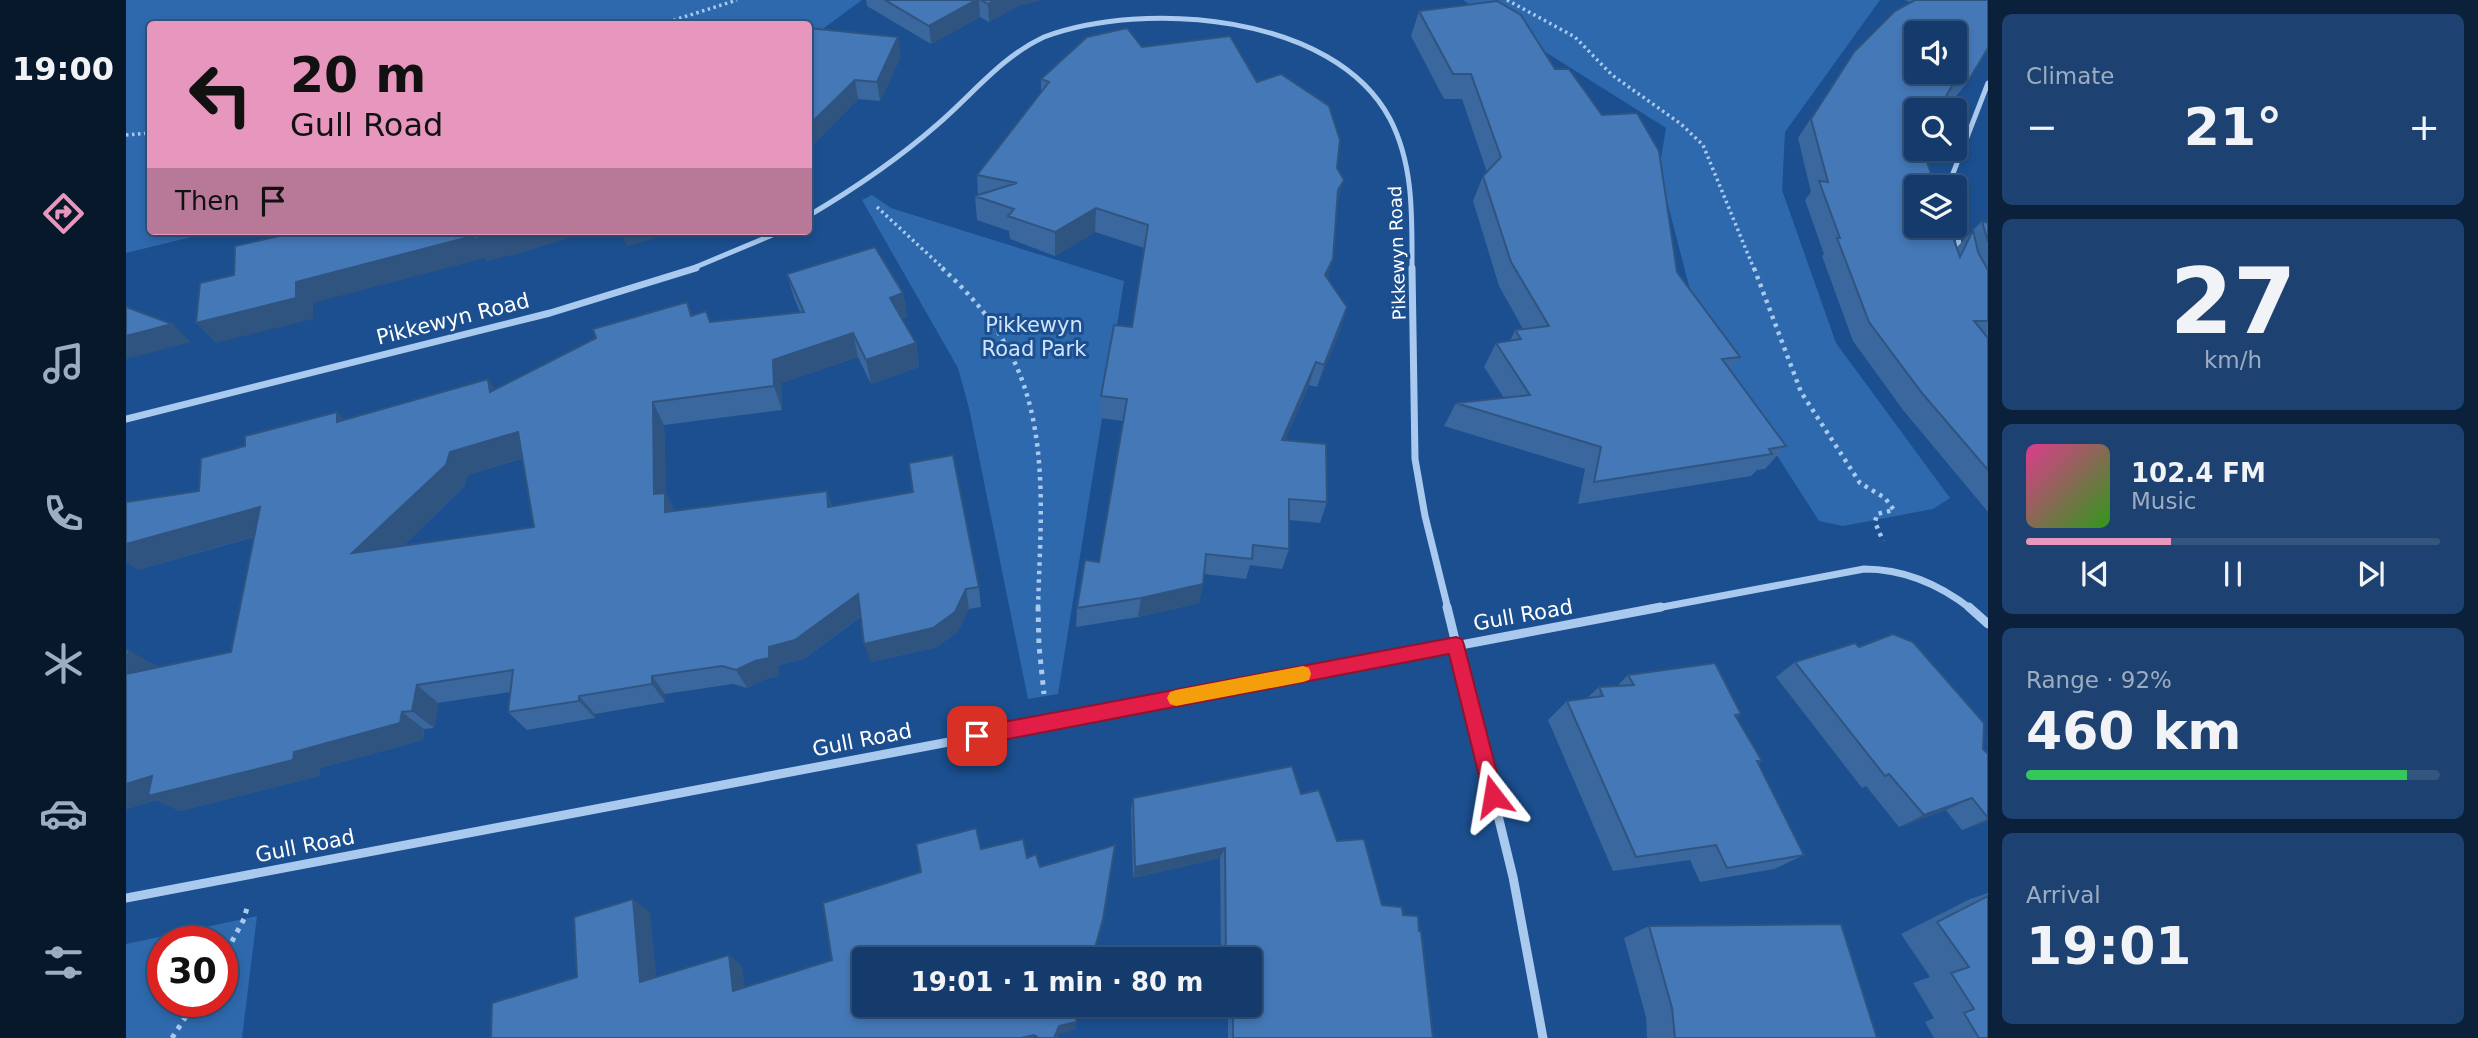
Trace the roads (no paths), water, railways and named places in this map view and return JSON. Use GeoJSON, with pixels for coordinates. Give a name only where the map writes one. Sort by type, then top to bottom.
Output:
{"type":"FeatureCollection","features":[{"type":"Feature","properties":{"kind":"street","name":"Pikkewyn Road"},"geometry":{"type":"LineString","coordinates":[[812,214],[895,161],[1009,57],[1066,28],[1097,20],[1164,13],[1222,18],[1265,30],[1299,43],[1347,70],[1386,107],[1406,162],[1412,215],[1415,458],[1456,645],[1525,921],[1544,1038]]}},
{"type":"Feature","properties":{"kind":"street"},"geometry":{"type":"LineString","coordinates":[[1952,175],[1988,83]]}},
{"type":"Feature","properties":{"kind":"street","name":"Pikkewyn Road"},"geometry":{"type":"LineString","coordinates":[[126,419],[535,317],[641,287],[729,256],[774,235]]}},
{"type":"Feature","properties":{"kind":"street"},"geometry":{"type":"LineString","coordinates":[[1956,238],[1965,262]]}},
{"type":"Feature","properties":{"kind":"street","name":"Gull Road"},"geometry":{"type":"LineString","coordinates":[[126,898],[1864,569],[1895,569],[1915,575],[1946,590],[1988,624]]}},
{"type":"Feature","properties":{"kind":"park label","name":"Pikkewyn Road Park"},"geometry":{"type":"Point","coordinates":[1034,337]}}]}
